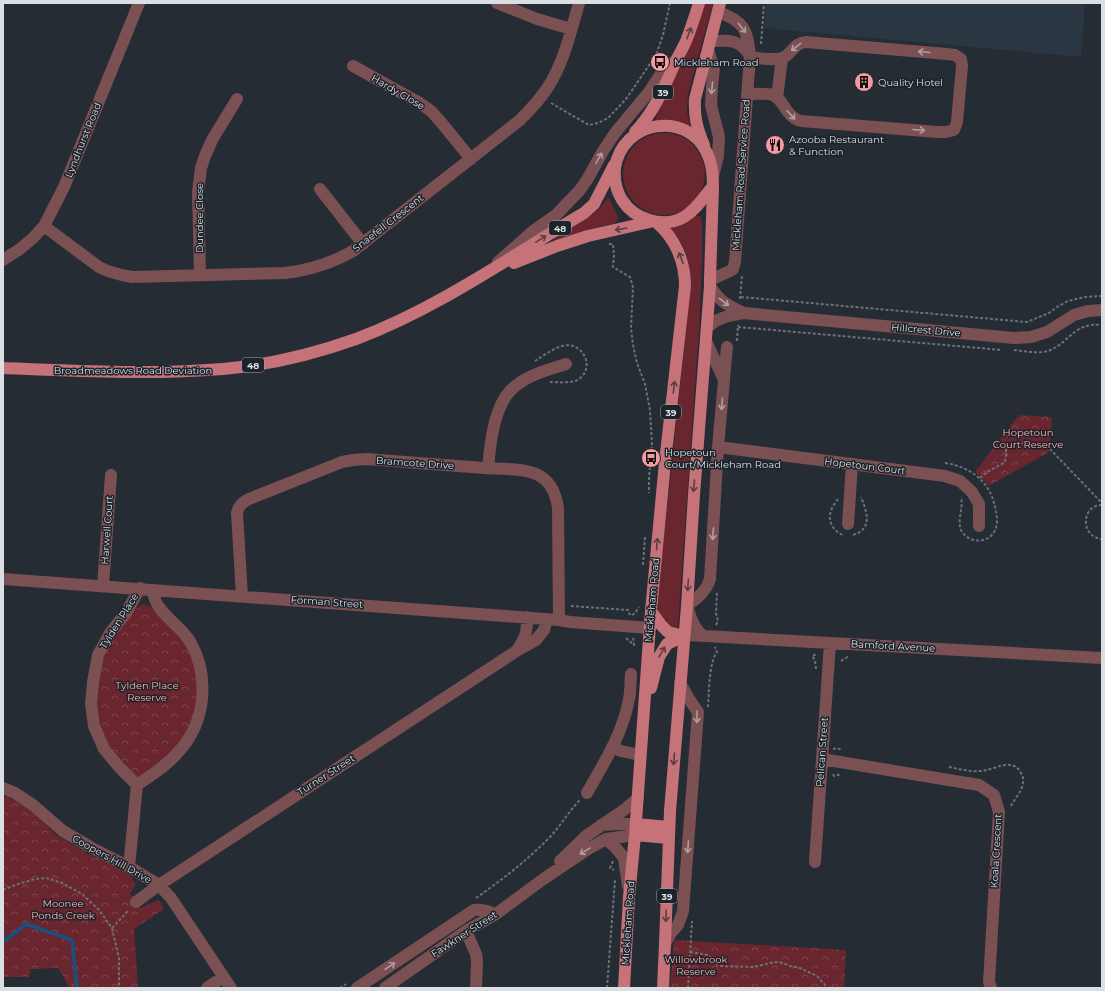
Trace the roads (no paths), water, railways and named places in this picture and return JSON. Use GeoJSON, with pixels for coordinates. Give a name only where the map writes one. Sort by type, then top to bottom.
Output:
{"type":"FeatureCollection","features":[{"type":"Feature","properties":{"kind":"main road","name":"39"},"geometry":{"type":"LineString","coordinates":[[655,222],[642,217],[631,210],[622,200],[617,188],[614,174],[616,161],[621,149],[654,108],[665,88],[686,41],[699,3]]}},
{"type":"Feature","properties":{"kind":"main road","name":"39"},"geometry":{"type":"LineString","coordinates":[[662,988],[666,944],[669,832],[710,283],[713,181],[707,153],[696,125],[694,115],[695,99],[719,7]]}},
{"type":"Feature","properties":{"kind":"main road","name":"39"},"geometry":{"type":"LineString","coordinates":[[629,139],[642,130],[657,126],[672,126],[687,131],[699,140],[707,153]]}},
{"type":"Feature","properties":{"kind":"main road","name":"Broadmeadows Road Deviation"},"geometry":{"type":"LineString","coordinates":[[3,368],[108,371],[192,371],[225,369],[287,359],[356,339],[411,315],[436,302],[584,213],[594,204],[616,161]]}},
{"type":"Feature","properties":{"kind":"main road"},"geometry":{"type":"LineString","coordinates":[[655,222],[670,222],[683,218],[693,210],[713,181]]}},
{"type":"Feature","properties":{"kind":"main road","name":"Broadmeadows Road Deviation"},"geometry":{"type":"LineString","coordinates":[[484,274],[557,246],[604,232],[655,222]]}},
{"type":"Feature","properties":{"kind":"main road","name":"Mickleham Road"},"geometry":{"type":"LineString","coordinates":[[624,988],[651,611],[665,462],[685,286],[684,266],[680,255],[675,245],[662,227],[655,222]]}},
{"type":"Feature","properties":{"kind":"main road"},"geometry":{"type":"LineString","coordinates":[[651,611],[668,632],[684,636]]}},
{"type":"Feature","properties":{"kind":"main road"},"geometry":{"type":"LineString","coordinates":[[644,716],[659,657],[667,644],[684,636]]}},
{"type":"Feature","properties":{"kind":"main road"},"geometry":{"type":"LineString","coordinates":[[635,830],[669,832]]}},
{"type":"Feature","properties":{"kind":"street","name":"Lyndhurst Road"},"geometry":{"type":"LineString","coordinates":[[4,257],[33,238],[44,226],[64,187],[139,3]]}},
{"type":"Feature","properties":{"kind":"street"},"geometry":{"type":"LineString","coordinates":[[497,3],[538,19],[571,29]]}},
{"type":"Feature","properties":{"kind":"street","name":"Snaefell Crescent"},"geometry":{"type":"LineString","coordinates":[[44,226],[99,268],[120,276],[268,274],[299,271],[332,262],[363,244],[520,120],[532,108],[548,87],[556,72],[580,3]]}},
{"type":"Feature","properties":{"kind":"street","name":"Mickleham Road Service Road"},"geometry":{"type":"LineString","coordinates":[[710,283],[733,269],[750,56],[749,41],[744,28],[719,7]]}},
{"type":"Feature","properties":{"kind":"street"},"geometry":{"type":"LineString","coordinates":[[713,181],[718,156],[719,137],[711,105],[714,68],[709,45],[726,40],[738,43],[747,50],[750,56],[774,59],[786,56],[797,44],[806,42],[947,54],[955,56],[961,60],[962,66],[957,122],[954,130],[946,132],[801,121],[792,117],[774,95],[747,94]]}},
{"type":"Feature","properties":{"kind":"street"},"geometry":{"type":"LineString","coordinates":[[777,98],[782,58]]}},
{"type":"Feature","properties":{"kind":"street"},"geometry":{"type":"LineString","coordinates":[[484,274],[532,232],[556,215],[568,203],[587,180],[614,133],[649,92],[666,66],[676,61]]}},
{"type":"Feature","properties":{"kind":"street","name":"Hardy Close"},"geometry":{"type":"LineString","coordinates":[[353,66],[418,102],[431,111],[471,159]]}},
{"type":"Feature","properties":{"kind":"street","name":"Dundee Close"},"geometry":{"type":"LineString","coordinates":[[200,275],[198,192],[201,168],[212,140],[237,99]]}},
{"type":"Feature","properties":{"kind":"street"},"geometry":{"type":"LineString","coordinates":[[320,189],[363,244]]}},
{"type":"Feature","properties":{"kind":"street","name":"Hillcrest Drive"},"geometry":{"type":"LineString","coordinates":[[710,283],[721,301],[744,313]]}},
{"type":"Feature","properties":{"kind":"street","name":"Hillcrest Drive"},"geometry":{"type":"LineString","coordinates":[[707,328],[717,319],[744,313],[1014,338],[1031,337],[1047,332],[1074,315],[1088,311],[1102,310]]}},
{"type":"Feature","properties":{"kind":"street"},"geometry":{"type":"LineString","coordinates":[[706,341],[724,380]]}},
{"type":"Feature","properties":{"kind":"street"},"geometry":{"type":"LineString","coordinates":[[703,636],[694,626],[687,606],[705,590],[710,579],[718,447],[727,347]]}},
{"type":"Feature","properties":{"kind":"street"},"geometry":{"type":"LineString","coordinates":[[488,468],[494,428],[498,413],[511,390],[530,377],[566,364]]}},
{"type":"Feature","properties":{"kind":"street","name":"Hopetoun Court"},"geometry":{"type":"LineString","coordinates":[[718,447],[945,476],[960,481],[972,492],[979,504],[979,526]]}},
{"type":"Feature","properties":{"kind":"street","name":"Bramcote Drive"},"geometry":{"type":"LineString","coordinates":[[242,596],[237,513],[238,507],[241,503],[332,466],[353,460],[366,459],[488,468],[527,471],[536,474],[552,487],[558,508],[565,605],[553,619]]}},
{"type":"Feature","properties":{"kind":"street"},"geometry":{"type":"LineString","coordinates":[[848,524],[852,464]]}},
{"type":"Feature","properties":{"kind":"street","name":"Harwell Court"},"geometry":{"type":"LineString","coordinates":[[103,586],[111,475]]}},
{"type":"Feature","properties":{"kind":"street","name":"Forman Street"},"geometry":{"type":"LineString","coordinates":[[3,578],[553,619],[570,622],[650,628]]}},
{"type":"Feature","properties":{"kind":"street","name":"Tylden Place"},"geometry":{"type":"LineString","coordinates":[[146,589],[159,607],[185,635],[191,644],[198,660],[202,684],[202,701],[199,716],[193,732],[182,749],[160,769],[137,785],[104,749],[94,726],[91,704],[98,655],[110,633],[146,589]]}},
{"type":"Feature","properties":{"kind":"street"},"geometry":{"type":"LineString","coordinates":[[518,650],[527,630],[527,617]]}},
{"type":"Feature","properties":{"kind":"street","name":"Turner Street"},"geometry":{"type":"LineString","coordinates":[[136,902],[159,885],[518,650],[536,640],[553,619]]}},
{"type":"Feature","properties":{"kind":"street","name":"Bamford Avenue"},"geometry":{"type":"LineString","coordinates":[[684,636],[1102,658]]}},
{"type":"Feature","properties":{"kind":"street","name":"Pelican Street"},"geometry":{"type":"LineString","coordinates":[[815,862],[826,759],[830,643]]}},
{"type":"Feature","properties":{"kind":"street"},"geometry":{"type":"LineString","coordinates":[[587,793],[612,747],[623,722],[629,700],[631,674]]}},
{"type":"Feature","properties":{"kind":"street"},"geometry":{"type":"LineString","coordinates":[[666,944],[670,934],[678,925],[683,911],[698,712],[680,684]]}},
{"type":"Feature","properties":{"kind":"street"},"geometry":{"type":"LineString","coordinates":[[612,747],[621,751],[640,755]]}},
{"type":"Feature","properties":{"kind":"street","name":"Koala Crescent"},"geometry":{"type":"LineString","coordinates":[[826,759],[980,785],[994,795],[999,812],[989,982],[991,988]]}},
{"type":"Feature","properties":{"kind":"street"},"geometry":{"type":"LineString","coordinates":[[129,867],[137,785]]}},
{"type":"Feature","properties":{"kind":"street","name":"Coopers Hill Drive"},"geometry":{"type":"LineString","coordinates":[[3,788],[15,793],[33,804],[63,832],[129,867],[159,885],[170,898],[231,988]]}},
{"type":"Feature","properties":{"kind":"street","name":"Fawkner Street"},"geometry":{"type":"LineString","coordinates":[[542,880],[564,856],[586,836],[624,810],[638,798]]}},
{"type":"Feature","properties":{"kind":"street"},"geometry":{"type":"LineString","coordinates":[[600,826],[619,824],[635,830]]}},
{"type":"Feature","properties":{"kind":"street","name":"Fawkner Street"},"geometry":{"type":"LineString","coordinates":[[385,988],[466,931],[496,914],[542,880],[588,849],[606,839],[635,830]]}},
{"type":"Feature","properties":{"kind":"street"},"geometry":{"type":"LineString","coordinates":[[606,839],[624,858],[630,898]]}},
{"type":"Feature","properties":{"kind":"street"},"geometry":{"type":"LineString","coordinates":[[352,986],[474,910],[486,910],[496,914]]}},
{"type":"Feature","properties":{"kind":"street"},"geometry":{"type":"LineString","coordinates":[[466,931],[476,954],[476,988]]}},
{"type":"Feature","properties":{"kind":"street"},"geometry":{"type":"LineString","coordinates":[[207,988],[223,977]]}},
{"type":"Feature","properties":{"kind":"waterway","name":"Moonee Ponds Creek"},"geometry":{"type":"LineString","coordinates":[[3,942],[26,924],[72,940],[77,988]]}},
{"type":"Feature","properties":{"kind":"place","name":"Mickleham Road"},"geometry":{"type":"Point","coordinates":[660,62]}},
{"type":"Feature","properties":{"kind":"place","name":"Quality Hotel"},"geometry":{"type":"Point","coordinates":[864,82]}},
{"type":"Feature","properties":{"kind":"place","name":"Azooba Restaurant & Function"},"geometry":{"type":"Point","coordinates":[775,145]}},
{"type":"Feature","properties":{"kind":"place","name":"Hopetoun Court/Mickleham Road"},"geometry":{"type":"Point","coordinates":[651,458]}},
{"type":"Feature","properties":{"kind":"park label","name":"Hopetoun Court Reserve"},"geometry":{"type":"Point","coordinates":[1028,438]}},
{"type":"Feature","properties":{"kind":"park label","name":"Tylden Place Reserve"},"geometry":{"type":"Point","coordinates":[147,690]}},
{"type":"Feature","properties":{"kind":"park label","name":"Willowbrook Reserve"},"geometry":{"type":"Point","coordinates":[696,964]}}]}
